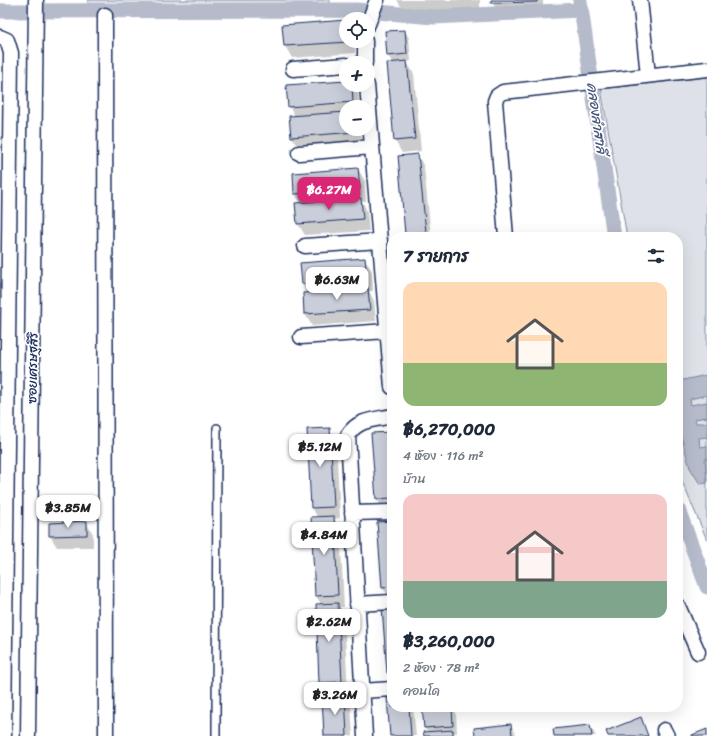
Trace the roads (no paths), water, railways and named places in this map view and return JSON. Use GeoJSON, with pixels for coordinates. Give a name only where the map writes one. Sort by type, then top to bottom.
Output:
{"type":"FeatureCollection","features":[{"type":"Feature","properties":{"kind":"street","name":"ซอยเศรษฐสิริ"},"geometry":{"type":"LineString","coordinates":[[28,736],[36,0]]}},
{"type":"Feature","properties":{"kind":"street"},"geometry":{"type":"LineString","coordinates":[[373,12],[378,0]]}},
{"type":"Feature","properties":{"kind":"street"},"geometry":{"type":"LineString","coordinates":[[640,0],[648,76]]}},
{"type":"Feature","properties":{"kind":"street"},"geometry":{"type":"LineString","coordinates":[[105,15],[106,736]]}},
{"type":"Feature","properties":{"kind":"street"},"geometry":{"type":"LineString","coordinates":[[0,37],[7,40],[11,53],[3,543],[4,736]]}},
{"type":"Feature","properties":{"kind":"street"},"geometry":{"type":"LineString","coordinates":[[293,69],[339,66]]}},
{"type":"Feature","properties":{"kind":"street"},"geometry":{"type":"LineString","coordinates":[[506,232],[495,101],[497,96],[503,92],[707,69]]}},
{"type":"Feature","properties":{"kind":"street"},"geometry":{"type":"LineString","coordinates":[[301,337],[387,331],[368,92]]}},
{"type":"Feature","properties":{"kind":"street"},"geometry":{"type":"LineString","coordinates":[[299,153],[372,147]]}},
{"type":"Feature","properties":{"kind":"street"},"geometry":{"type":"LineString","coordinates":[[305,246],[380,241]]}},
{"type":"Feature","properties":{"kind":"street"},"geometry":{"type":"LineString","coordinates":[[365,736],[348,435],[353,427],[363,422],[387,417]]}},
{"type":"Feature","properties":{"kind":"street"},"geometry":{"type":"LineString","coordinates":[[352,513],[387,512]]}},
{"type":"Feature","properties":{"kind":"street"},"geometry":{"type":"LineString","coordinates":[[357,604],[387,602]]}},
{"type":"Feature","properties":{"kind":"street"},"geometry":{"type":"LineString","coordinates":[[683,618],[698,652]]}},
{"type":"Feature","properties":{"kind":"street"},"geometry":{"type":"LineString","coordinates":[[362,691],[387,690]]}},
{"type":"Feature","properties":{"kind":"lane"},"geometry":{"type":"LineString","coordinates":[[216,736],[217,428]]}},
{"type":"Feature","properties":{"kind":"water"},"geometry":{"type":"Polygon","coordinates":[[[707,375],[707,395],[690,399],[691,405],[707,402],[707,417],[695,419],[696,423],[707,423],[707,437],[699,438],[700,447],[707,446],[707,459],[705,459],[707,483],[700,484],[690,468],[683,443],[683,380],[707,375]]]}},
{"type":"Feature","properties":{"kind":"waterway","name":"คลองลำสาลี"},"geometry":{"type":"LineString","coordinates":[[580,1],[613,232]]}},
{"type":"Feature","properties":{"kind":"waterway"},"geometry":{"type":"LineString","coordinates":[[0,11],[356,10],[433,17],[580,10]]}},
{"type":"Feature","properties":{"kind":"waterway","name":"คลองลำสาลี"},"geometry":{"type":"LineString","coordinates":[[683,522],[707,587]]}}]}
